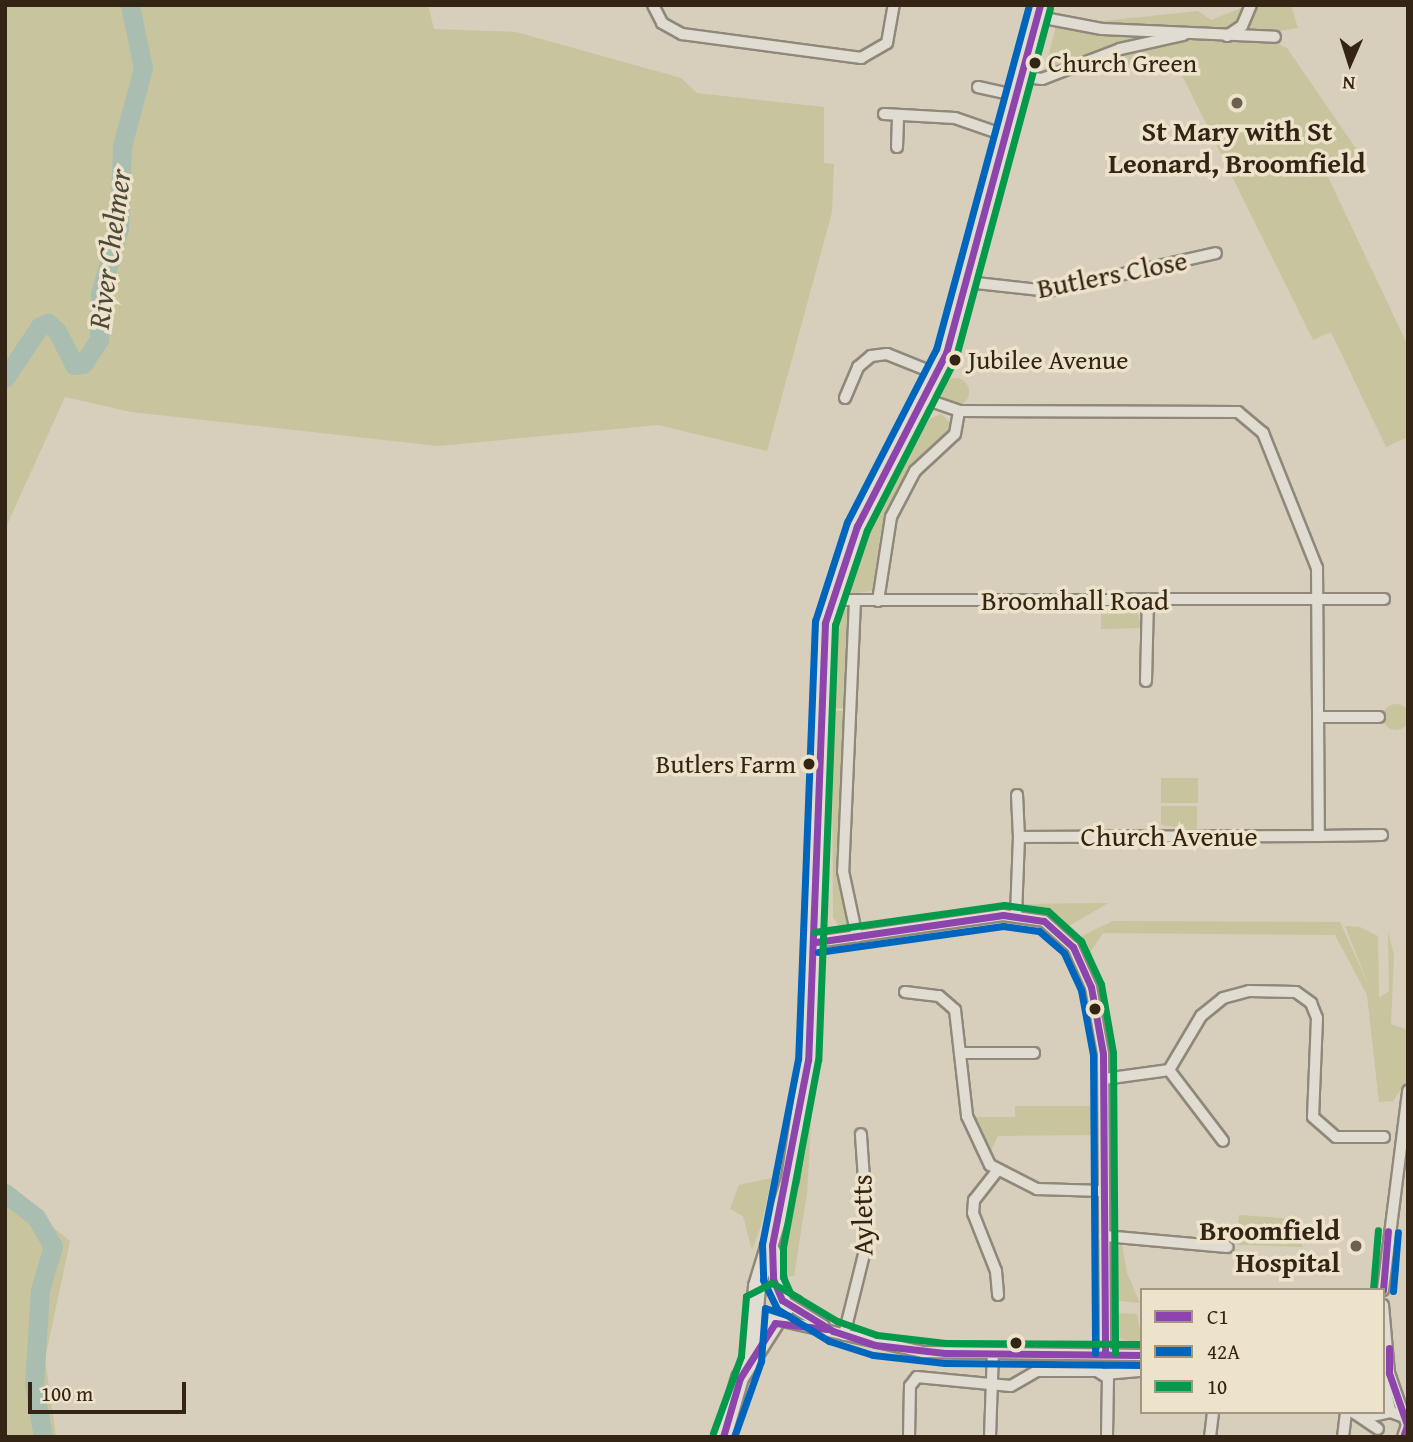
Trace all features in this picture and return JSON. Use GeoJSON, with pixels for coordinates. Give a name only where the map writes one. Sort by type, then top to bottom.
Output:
{"type":"FeatureCollection","features":[{"type":"Feature","properties":{"kind":"main road"},"geometry":{"type":"LineString","coordinates":[[723,1437],[751,1358],[756,1305],[802,1118],[816,942],[821,668],[831,600],[857,526],[937,374],[967,282],[1025,77],[1039,11]]}},
{"type":"Feature","properties":{"kind":"main road"},"geometry":{"type":"LineString","coordinates":[[751,1358],[777,1322],[780,1298],[772,1246]]}},
{"type":"Feature","properties":{"kind":"main road"},"geometry":{"type":"LineString","coordinates":[[756,1305],[780,1298]]}},
{"type":"Feature","properties":{"kind":"main road"},"geometry":{"type":"LineString","coordinates":[[756,1305],[760,1321],[777,1322]]}},
{"type":"Feature","properties":{"kind":"street"},"geometry":{"type":"LineString","coordinates":[[653,5],[662,23],[682,34],[861,58],[887,43],[895,23],[894,5]]}},
{"type":"Feature","properties":{"kind":"street"},"geometry":{"type":"LineString","coordinates":[[1227,36],[1242,26],[1251,5]]}},
{"type":"Feature","properties":{"kind":"street"},"geometry":{"type":"LineString","coordinates":[[1039,11],[1120,37],[1120,49]]}},
{"type":"Feature","properties":{"kind":"street"},"geometry":{"type":"LineString","coordinates":[[1089,27],[1275,37]]}},
{"type":"Feature","properties":{"kind":"street"},"geometry":{"type":"LineString","coordinates":[[1025,77],[1042,79],[1120,49],[1186,33]]}},
{"type":"Feature","properties":{"kind":"street"},"geometry":{"type":"LineString","coordinates":[[978,87],[1019,96]]}},
{"type":"Feature","properties":{"kind":"street"},"geometry":{"type":"LineString","coordinates":[[884,114],[955,118],[1007,136]]}},
{"type":"Feature","properties":{"kind":"street"},"geometry":{"type":"LineString","coordinates":[[897,147],[898,115]]}},
{"type":"Feature","properties":{"kind":"street","name":"Butlers Close"},"geometry":{"type":"LineString","coordinates":[[967,282],[1048,291],[1216,253]]}},
{"type":"Feature","properties":{"kind":"street"},"geometry":{"type":"LineString","coordinates":[[845,398],[858,368],[879,354],[937,374]]}},
{"type":"Feature","properties":{"kind":"street"},"geometry":{"type":"LineString","coordinates":[[925,399],[959,411],[1238,412],[1263,433],[1307,532],[1319,599],[1319,836]]}},
{"type":"Feature","properties":{"kind":"street"},"geometry":{"type":"LineString","coordinates":[[878,601],[891,516],[915,471],[956,434],[959,411]]}},
{"type":"Feature","properties":{"kind":"street"},"geometry":{"type":"LineString","coordinates":[[1319,599],[1384,599]]}},
{"type":"Feature","properties":{"kind":"street","name":"Broomhall Road"},"geometry":{"type":"LineString","coordinates":[[831,600],[1319,599]]}},
{"type":"Feature","properties":{"kind":"street"},"geometry":{"type":"LineString","coordinates":[[1146,681],[1148,600]]}},
{"type":"Feature","properties":{"kind":"street"},"geometry":{"type":"LineString","coordinates":[[855,601],[843,871],[857,937]]}},
{"type":"Feature","properties":{"kind":"street"},"geometry":{"type":"LineString","coordinates":[[1319,717],[1379,717]]}},
{"type":"Feature","properties":{"kind":"street"},"geometry":{"type":"LineString","coordinates":[[1016,916],[1019,836],[1017,794]]}},
{"type":"Feature","properties":{"kind":"street","name":"Church Avenue"},"geometry":{"type":"LineString","coordinates":[[1019,836],[1382,835]]}},
{"type":"Feature","properties":{"kind":"street"},"geometry":{"type":"LineString","coordinates":[[816,942],[1016,916],[1052,925],[1079,959],[1098,1016],[1104,1079],[1105,1353]]}},
{"type":"Feature","properties":{"kind":"street"},"geometry":{"type":"LineString","coordinates":[[1169,1070],[1201,1016],[1223,998],[1249,991],[1296,992],[1311,1003],[1317,1018],[1313,1117],[1336,1137],[1384,1137]]}},
{"type":"Feature","properties":{"kind":"street"},"geometry":{"type":"LineString","coordinates":[[905,992],[948,1002],[961,1053],[970,1130],[997,1171],[1037,1189],[1103,1191]]}},
{"type":"Feature","properties":{"kind":"street"},"geometry":{"type":"LineString","coordinates":[[961,1053],[1034,1053]]}},
{"type":"Feature","properties":{"kind":"street"},"geometry":{"type":"LineString","coordinates":[[1104,1079],[1169,1070]]}},
{"type":"Feature","properties":{"kind":"street"},"geometry":{"type":"LineString","coordinates":[[1169,1070],[1223,1140]]}},
{"type":"Feature","properties":{"kind":"street"},"geometry":{"type":"LineString","coordinates":[[1383,1288],[1408,1091]]}},
{"type":"Feature","properties":{"kind":"street","name":"Ayletts"},"geometry":{"type":"LineString","coordinates":[[844,1335],[868,1238],[861,1134]]}},
{"type":"Feature","properties":{"kind":"street"},"geometry":{"type":"LineString","coordinates":[[997,1171],[974,1200],[972,1213],[996,1271],[998,1295]]}},
{"type":"Feature","properties":{"kind":"street"},"geometry":{"type":"LineString","coordinates":[[1104,1236],[1228,1247]]}},
{"type":"Feature","properties":{"kind":"street"},"geometry":{"type":"LineString","coordinates":[[780,1298],[833,1331]]}},
{"type":"Feature","properties":{"kind":"street"},"geometry":{"type":"LineString","coordinates":[[777,1322],[833,1331],[923,1352],[1140,1355]]}},
{"type":"Feature","properties":{"kind":"street"},"geometry":{"type":"LineString","coordinates":[[1385,1328],[1389,1373],[1404,1417],[1403,1437]]}},
{"type":"Feature","properties":{"kind":"street"},"geometry":{"type":"LineString","coordinates":[[990,1437],[993,1353]]}},
{"type":"Feature","properties":{"kind":"street"},"geometry":{"type":"LineString","coordinates":[[909,1437],[910,1386],[917,1377],[1012,1386],[1037,1371],[1105,1374],[1140,1371]]}},
{"type":"Feature","properties":{"kind":"street"},"geometry":{"type":"LineString","coordinates":[[1105,1374],[1107,1437]]}},
{"type":"Feature","properties":{"kind":"street"},"geometry":{"type":"LineString","coordinates":[[1358,1415],[1380,1433],[1387,1414],[1385,1398]]}},
{"type":"Feature","properties":{"kind":"street"},"geometry":{"type":"LineString","coordinates":[[1210,1437],[1213,1414]]}},
{"type":"Feature","properties":{"kind":"street"},"geometry":{"type":"LineString","coordinates":[[1343,1437],[1346,1414]]}},
{"type":"Feature","properties":{"kind":"street"},"geometry":{"type":"LineString","coordinates":[[1358,1415],[1387,1414],[1404,1417]]}},
{"type":"Feature","properties":{"kind":"shaded area"},"geometry":{"type":"Polygon","coordinates":[[[5,5],[428,5],[434,29],[516,32],[681,78],[697,93],[824,107],[824,163],[834,164],[832,212],[767,451],[658,425],[438,446],[131,412],[65,397],[5,529],[5,5]]]}},
{"type":"Feature","properties":{"kind":"shaded area"},"geometry":{"type":"Polygon","coordinates":[[[1249,5],[1291,5],[1298,28],[1269,33],[1271,41],[1287,48],[1361,156],[1328,177],[1408,346],[1408,437],[1386,447],[1331,332],[1313,340],[1177,65],[1165,68],[1161,59],[1042,82],[1056,26],[1198,11],[1211,20],[1249,5]]]}},
{"type":"Feature","properties":{"kind":"shaded area"},"geometry":{"type":"Polygon","coordinates":[[[955,378],[965,382],[969,392],[965,402],[955,406],[945,402],[941,392],[945,382],[955,378]]]}},
{"type":"Feature","properties":{"kind":"shaded area"},"geometry":{"type":"Polygon","coordinates":[[[941,414],[953,425],[913,466],[882,525],[872,591],[846,594],[861,533],[898,462],[930,419],[941,414]]]}},
{"type":"Feature","properties":{"kind":"shaded area"},"geometry":{"type":"Polygon","coordinates":[[[1101,606],[1136,610],[1142,628],[1101,629],[1101,606]]]}},
{"type":"Feature","properties":{"kind":"shaded area"},"geometry":{"type":"Polygon","coordinates":[[[849,608],[844,708],[829,708],[835,623],[839,610],[849,608]]]}},
{"type":"Feature","properties":{"kind":"shaded area"},"geometry":{"type":"Polygon","coordinates":[[[1396,704],[1405,708],[1409,717],[1405,726],[1396,730],[1387,726],[1383,717],[1387,708],[1396,704]]]}},
{"type":"Feature","properties":{"kind":"shaded area"},"geometry":{"type":"Polygon","coordinates":[[[832,711],[844,711],[839,871],[849,926],[842,931],[833,917],[832,711]]]}},
{"type":"Feature","properties":{"kind":"shaded area"},"geometry":{"type":"Polygon","coordinates":[[[1161,778],[1198,778],[1198,803],[1161,803],[1161,778]]]}},
{"type":"Feature","properties":{"kind":"shaded area"},"geometry":{"type":"Polygon","coordinates":[[[1161,806],[1197,806],[1197,830],[1161,825],[1161,806]]]}},
{"type":"Feature","properties":{"kind":"shaded area"},"geometry":{"type":"Polygon","coordinates":[[[1108,903],[1069,926],[1025,904],[1108,903]]]}},
{"type":"Feature","properties":{"kind":"shaded area"},"geometry":{"type":"Polygon","coordinates":[[[1113,921],[1340,922],[1369,986],[1345,926],[1360,927],[1378,936],[1379,998],[1389,991],[1388,931],[1394,955],[1391,1024],[1408,1030],[1408,1079],[1393,1101],[1379,1102],[1367,995],[1335,935],[1103,933],[1091,951],[1105,1012],[1078,938],[1113,921]]]}},
{"type":"Feature","properties":{"kind":"shaded area"},"geometry":{"type":"Polygon","coordinates":[[[815,1055],[807,1193],[794,1276],[777,1277],[815,1055]]]}},
{"type":"Feature","properties":{"kind":"shaded area"},"geometry":{"type":"Polygon","coordinates":[[[1015,1106],[1095,1106],[1094,1135],[998,1136],[990,1153],[974,1117],[1015,1117],[1015,1106]]]}},
{"type":"Feature","properties":{"kind":"shaded area"},"geometry":{"type":"Polygon","coordinates":[[[772,1178],[752,1250],[743,1216],[730,1209],[739,1185],[772,1178]]]}},
{"type":"Feature","properties":{"kind":"shaded area"},"geometry":{"type":"Polygon","coordinates":[[[5,1188],[70,1241],[45,1359],[56,1437],[5,1437],[5,1188]]]}},
{"type":"Feature","properties":{"kind":"shaded area"},"geometry":{"type":"Polygon","coordinates":[[[1239,1215],[1295,1219],[1303,1247],[1236,1245],[1239,1215]]]}},
{"type":"Feature","properties":{"kind":"shaded area"},"geometry":{"type":"Polygon","coordinates":[[[1122,1244],[1127,1273],[1140,1303],[1111,1300],[1111,1253],[1122,1244]]]}},
{"type":"Feature","properties":{"kind":"shaded area"},"geometry":{"type":"Polygon","coordinates":[[[1114,1313],[1137,1314],[1140,1343],[1119,1338],[1114,1313]]]}},
{"type":"Feature","properties":{"kind":"waterway","name":"River Chelmer"},"geometry":{"type":"LineString","coordinates":[[5,378],[40,326],[48,323],[57,331],[74,365],[83,364],[99,339],[100,294],[119,228],[122,146],[143,68],[130,5]]}},
{"type":"Feature","properties":{"kind":"waterway","name":"River Chelmer"},"geometry":{"type":"LineString","coordinates":[[5,1193],[36,1217],[53,1246],[40,1290],[34,1385],[43,1437]]}},
{"type":"Feature","properties":{"kind":"transit line","name":"42A"},"geometry":{"type":"LineString","coordinates":[[1029,5],[936,349],[847,522],[815,621],[798,1059],[762,1244],[763,1280],[777,1309],[829,1341],[873,1355],[945,1363],[1140,1365]]}},
{"type":"Feature","properties":{"kind":"transit line","name":"C1"},"geometry":{"type":"LineString","coordinates":[[1040,5],[946,353],[857,526],[825,623],[808,1060],[772,1246],[773,1279],[782,1300],[833,1331],[875,1345],[945,1353],[1140,1355]]}},
{"type":"Feature","properties":{"kind":"transit line","name":"10"},"geometry":{"type":"LineString","coordinates":[[1050,8],[956,357],[867,530],[835,625],[818,1060],[783,1247],[783,1277],[790,1293],[837,1321],[877,1335],[946,1343],[1140,1344]]}},
{"type":"Feature","properties":{"kind":"transit line","name":"10"},"geometry":{"type":"LineString","coordinates":[[814,932],[1004,905],[1048,911],[1081,941],[1101,984],[1113,1053],[1115,1353]]}},
{"type":"Feature","properties":{"kind":"transit line","name":"C1"},"geometry":{"type":"LineString","coordinates":[[816,942],[1003,915],[1044,921],[1073,947],[1091,987],[1103,1054],[1105,1353]]}},
{"type":"Feature","properties":{"kind":"transit line","name":"42A"},"geometry":{"type":"LineString","coordinates":[[818,952],[1003,926],[1039,931],[1064,953],[1081,990],[1093,1055],[1095,1353]]}},
{"type":"Feature","properties":{"kind":"transit line","name":"10"},"geometry":{"type":"LineString","coordinates":[[1373,1288],[1378,1230]]}},
{"type":"Feature","properties":{"kind":"transit line","name":"C1"},"geometry":{"type":"LineString","coordinates":[[1383,1288],[1388,1231]]}},
{"type":"Feature","properties":{"kind":"transit line","name":"42A"},"geometry":{"type":"LineString","coordinates":[[1393,1291],[1398,1232]]}},
{"type":"Feature","properties":{"kind":"transit line","name":"10"},"geometry":{"type":"LineString","coordinates":[[713,1433],[741,1356],[746,1296],[772,1283],[799,1298]]}},
{"type":"Feature","properties":{"kind":"transit line","name":"42A"},"geometry":{"type":"LineString","coordinates":[[734,1437],[761,1361],[765,1308],[789,1316]]}},
{"type":"Feature","properties":{"kind":"transit line","name":"C1"},"geometry":{"type":"LineString","coordinates":[[723,1437],[740,1378],[775,1323],[827,1329]]}},
{"type":"Feature","properties":{"kind":"transit line","name":"C1"},"geometry":{"type":"LineString","coordinates":[[1389,1348],[1389,1373],[1407,1425],[1403,1437]]}},
{"type":"Feature","properties":{"kind":"place","name":"Church Green"},"geometry":{"type":"Point","coordinates":[1035,63]}},
{"type":"Feature","properties":{"kind":"place","name":"St Mary with St Leonard, Broomfield"},"geometry":{"type":"Point","coordinates":[1237,103]}},
{"type":"Feature","properties":{"kind":"place","name":"Jubilee Avenue"},"geometry":{"type":"Point","coordinates":[955,360]}},
{"type":"Feature","properties":{"kind":"place","name":"Butlers Farm"},"geometry":{"type":"Point","coordinates":[809,764]}},
{"type":"Feature","properties":{"kind":"place","name":"Broomfield Hospital"},"geometry":{"type":"Point","coordinates":[1356,1246]}}]}
